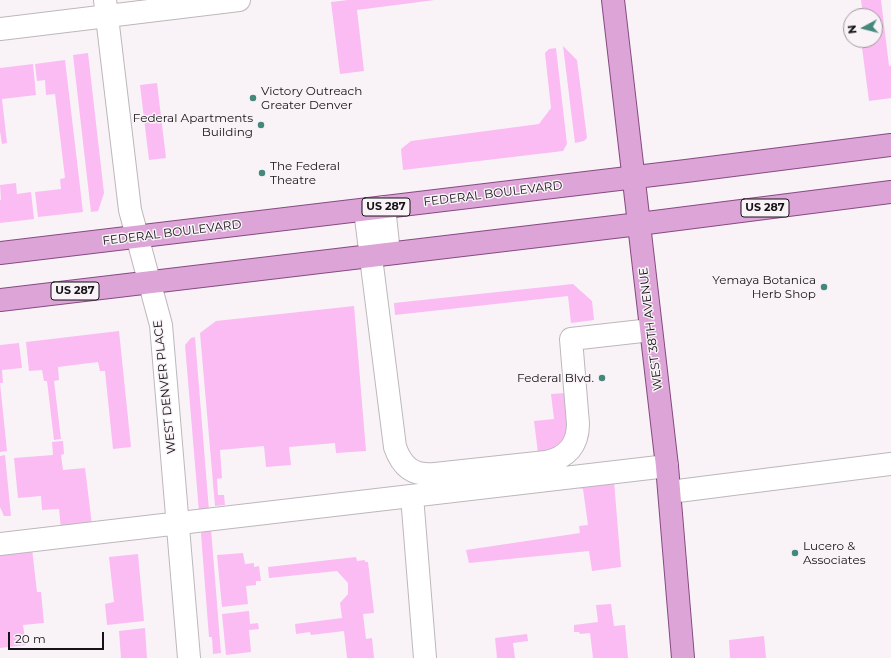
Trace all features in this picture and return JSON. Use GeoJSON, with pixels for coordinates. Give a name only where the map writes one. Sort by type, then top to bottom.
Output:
{"type":"FeatureCollection","features":[{"type":"Feature","properties":{"kind":"main road","name":"WEST 38TH AVENUE"},"geometry":{"type":"LineString","coordinates":[[613,0],[670,492],[684,658]]}},
{"type":"Feature","properties":{"kind":"main road","name":"FEDERAL BOULEVARD"},"geometry":{"type":"LineString","coordinates":[[0,253],[891,146]]}},
{"type":"Feature","properties":{"kind":"main road","name":"US 287"},"geometry":{"type":"LineString","coordinates":[[0,300],[380,254],[890,196]]}},
{"type":"Feature","properties":{"kind":"street"},"geometry":{"type":"LineString","coordinates":[[0,29],[106,8],[239,0]]}},
{"type":"Feature","properties":{"kind":"street","name":"WEST DENVER PLACE"},"geometry":{"type":"LineString","coordinates":[[106,8],[130,210],[161,325],[189,658]]}},
{"type":"Feature","properties":{"kind":"street"},"geometry":{"type":"LineString","coordinates":[[375,208],[380,254],[384,362],[394,447],[402,462],[407,467],[420,474],[428,475],[539,463],[553,461],[565,455],[577,437],[578,424],[571,339],[651,330]]}},
{"type":"Feature","properties":{"kind":"street"},"geometry":{"type":"LineString","coordinates":[[670,492],[891,464]]}},
{"type":"Feature","properties":{"kind":"street"},"geometry":{"type":"LineString","coordinates":[[0,544],[667,466]]}},
{"type":"Feature","properties":{"kind":"street"},"geometry":{"type":"LineString","coordinates":[[412,496],[425,658]]}},
{"type":"Feature","properties":{"kind":"shaded area"},"geometry":{"type":"Polygon","coordinates":[[[348,0],[435,0],[357,10],[364,71],[340,74],[331,2],[348,0]]]}},
{"type":"Feature","properties":{"kind":"shaded area"},"geometry":{"type":"Polygon","coordinates":[[[861,0],[881,0],[882,8],[862,8],[861,0]]]}},
{"type":"Feature","properties":{"kind":"shaded area"},"geometry":{"type":"Polygon","coordinates":[[[883,16],[889,66],[891,66],[891,98],[869,101],[862,48],[883,48],[883,16]]]}},
{"type":"Feature","properties":{"kind":"shaded area"},"geometry":{"type":"Polygon","coordinates":[[[563,46],[577,60],[587,138],[584,141],[575,143],[563,46]]]}},
{"type":"Feature","properties":{"kind":"shaded area"},"geometry":{"type":"Polygon","coordinates":[[[556,48],[567,144],[563,151],[403,170],[401,149],[411,141],[539,124],[551,108],[545,53],[549,49],[556,48]]]}},
{"type":"Feature","properties":{"kind":"shaded area"},"geometry":{"type":"Polygon","coordinates":[[[88,53],[104,193],[98,211],[91,212],[73,55],[88,53]]]}},
{"type":"Feature","properties":{"kind":"shaded area"},"geometry":{"type":"Polygon","coordinates":[[[65,60],[83,212],[38,217],[35,192],[61,189],[60,179],[65,178],[55,94],[46,95],[45,80],[37,81],[35,64],[65,60]]]}},
{"type":"Feature","properties":{"kind":"shaded area"},"geometry":{"type":"Polygon","coordinates":[[[33,64],[36,95],[2,99],[7,143],[2,144],[0,131],[0,68],[33,64]]]}},
{"type":"Feature","properties":{"kind":"shaded area"},"geometry":{"type":"Polygon","coordinates":[[[157,83],[166,158],[149,160],[140,85],[157,83]]]}},
{"type":"Feature","properties":{"kind":"shaded area"},"geometry":{"type":"Polygon","coordinates":[[[16,183],[17,194],[31,192],[34,219],[0,223],[0,185],[16,183]]]}},
{"type":"Feature","properties":{"kind":"shaded area"},"geometry":{"type":"Polygon","coordinates":[[[573,284],[592,301],[594,320],[571,323],[568,296],[395,315],[394,303],[573,284]]]}},
{"type":"Feature","properties":{"kind":"shaded area"},"geometry":{"type":"Polygon","coordinates":[[[354,306],[366,451],[336,453],[335,443],[289,447],[291,465],[266,467],[264,446],[220,450],[222,478],[217,479],[218,495],[224,495],[225,505],[215,506],[200,333],[216,321],[354,306]]]}},
{"type":"Feature","properties":{"kind":"shaded area"},"geometry":{"type":"Polygon","coordinates":[[[119,331],[131,447],[113,449],[105,371],[100,371],[98,362],[58,367],[59,380],[54,381],[61,439],[54,440],[47,381],[44,381],[42,370],[29,371],[26,342],[119,331]]]}},
{"type":"Feature","properties":{"kind":"shaded area"},"geometry":{"type":"Polygon","coordinates":[[[195,337],[209,511],[199,512],[185,345],[191,338],[195,337]]]}},
{"type":"Feature","properties":{"kind":"shaded area"},"geometry":{"type":"Polygon","coordinates":[[[19,343],[22,368],[2,370],[3,383],[0,383],[0,345],[19,343]]]}},
{"type":"Feature","properties":{"kind":"shaded area"},"geometry":{"type":"Polygon","coordinates":[[[0,383],[7,451],[0,452],[0,383]]]}},
{"type":"Feature","properties":{"kind":"shaded area"},"geometry":{"type":"Polygon","coordinates":[[[566,393],[568,425],[563,441],[551,450],[538,453],[534,421],[554,419],[551,394],[566,393]]]}},
{"type":"Feature","properties":{"kind":"shaded area"},"geometry":{"type":"Polygon","coordinates":[[[63,441],[64,454],[61,455],[63,470],[85,468],[92,525],[61,529],[59,509],[42,510],[41,496],[18,498],[14,458],[53,455],[52,442],[63,441]]]}},
{"type":"Feature","properties":{"kind":"shaded area"},"geometry":{"type":"Polygon","coordinates":[[[5,455],[11,516],[4,516],[0,507],[0,456],[5,455]]]}},
{"type":"Feature","properties":{"kind":"shaded area"},"geometry":{"type":"Polygon","coordinates":[[[614,481],[621,567],[592,571],[589,551],[469,563],[466,550],[580,533],[579,526],[588,525],[583,489],[569,486],[614,481]]]}},
{"type":"Feature","properties":{"kind":"shaded area"},"geometry":{"type":"Polygon","coordinates":[[[203,529],[211,529],[221,653],[213,654],[212,637],[209,637],[201,534],[203,529]]]}},
{"type":"Feature","properties":{"kind":"shaded area"},"geometry":{"type":"Polygon","coordinates":[[[32,549],[37,592],[41,592],[44,623],[23,625],[26,645],[0,648],[0,553],[32,549]]]}},
{"type":"Feature","properties":{"kind":"shaded area"},"geometry":{"type":"Polygon","coordinates":[[[243,553],[245,564],[254,563],[254,567],[259,566],[261,581],[256,581],[256,585],[246,586],[248,604],[222,607],[217,555],[243,553]]]}},
{"type":"Feature","properties":{"kind":"shaded area"},"geometry":{"type":"Polygon","coordinates":[[[138,554],[144,621],[107,625],[105,604],[114,602],[109,557],[138,554]]]}},
{"type":"Feature","properties":{"kind":"shaded area"},"geometry":{"type":"Polygon","coordinates":[[[356,557],[357,561],[365,560],[365,562],[368,562],[374,613],[363,614],[366,639],[372,638],[374,658],[347,658],[344,631],[311,635],[310,632],[296,634],[295,624],[342,618],[340,603],[348,594],[348,583],[337,571],[269,578],[268,567],[356,557]]]}},
{"type":"Feature","properties":{"kind":"shaded area"},"geometry":{"type":"Polygon","coordinates":[[[611,604],[614,626],[625,625],[628,658],[593,658],[590,633],[580,634],[579,632],[574,632],[574,625],[598,622],[596,605],[611,604]]]}},
{"type":"Feature","properties":{"kind":"shaded area"},"geometry":{"type":"Polygon","coordinates":[[[249,611],[250,624],[258,623],[259,629],[249,630],[251,652],[226,655],[222,614],[249,611]]]}},
{"type":"Feature","properties":{"kind":"shaded area"},"geometry":{"type":"Polygon","coordinates":[[[145,628],[147,658],[121,658],[119,631],[145,628]]]}},
{"type":"Feature","properties":{"kind":"shaded area"},"geometry":{"type":"Polygon","coordinates":[[[527,634],[528,641],[513,643],[515,658],[497,658],[495,638],[527,634]]]}},
{"type":"Feature","properties":{"kind":"shaded area"},"geometry":{"type":"Polygon","coordinates":[[[764,636],[766,658],[730,658],[729,640],[764,636]]]}},
{"type":"Feature","properties":{"kind":"place","name":"Victory Outreach Greater Denver"},"geometry":{"type":"Point","coordinates":[253,98]}},
{"type":"Feature","properties":{"kind":"place","name":"Federal Apartments Building"},"geometry":{"type":"Point","coordinates":[261,125]}},
{"type":"Feature","properties":{"kind":"place","name":"The Federal Theatre"},"geometry":{"type":"Point","coordinates":[262,173]}},
{"type":"Feature","properties":{"kind":"place","name":"Yemaya Botanica Herb Shop"},"geometry":{"type":"Point","coordinates":[824,287]}},
{"type":"Feature","properties":{"kind":"place","name":"Federal Blvd."},"geometry":{"type":"Point","coordinates":[602,378]}},
{"type":"Feature","properties":{"kind":"place","name":"Lucero & Associates"},"geometry":{"type":"Point","coordinates":[795,553]}}]}
